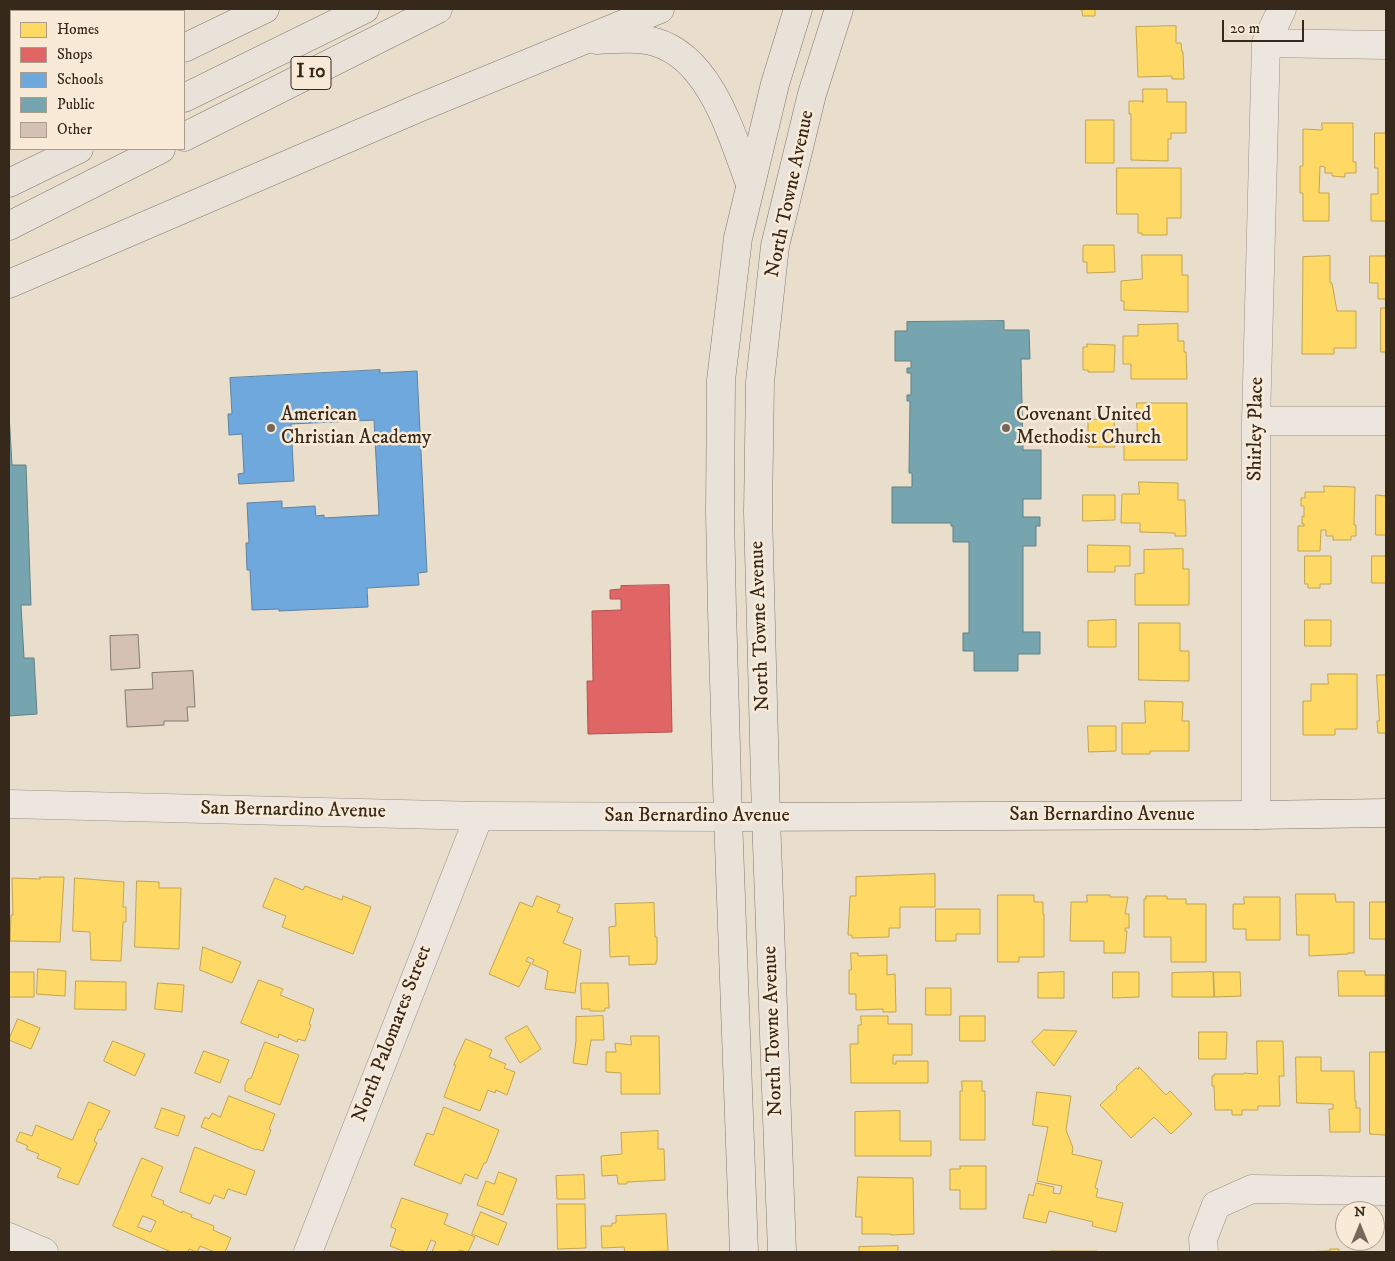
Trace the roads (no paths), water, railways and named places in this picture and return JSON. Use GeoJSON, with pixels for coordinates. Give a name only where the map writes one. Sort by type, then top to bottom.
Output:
{"type":"FeatureCollection","features":[{"type":"Feature","properties":{"kind":"main road"},"geometry":{"type":"LineString","coordinates":[[185,48],[265,9]]}},
{"type":"Feature","properties":{"kind":"main road"},"geometry":{"type":"LineString","coordinates":[[185,98],[365,9]]}},
{"type":"Feature","properties":{"kind":"main road","name":"I 10"},"geometry":{"type":"LineString","coordinates":[[185,136],[438,9]]}},
{"type":"Feature","properties":{"kind":"main road"},"geometry":{"type":"LineString","coordinates":[[9,284],[421,107],[660,9]]}},
{"type":"Feature","properties":{"kind":"main road","name":"North Towne Avenue"},"geometry":{"type":"LineString","coordinates":[[744,1252],[728,817],[720,513],[721,380],[738,238],[775,84],[798,9]]}},
{"type":"Feature","properties":{"kind":"main road","name":"North Towne Avenue"},"geometry":{"type":"LineString","coordinates":[[782,1252],[766,817],[758,512],[760,382],[775,246],[812,94],[839,9]]}},
{"type":"Feature","properties":{"kind":"main road"},"geometry":{"type":"LineString","coordinates":[[581,40],[637,39],[655,42],[674,50],[702,76],[720,107],[750,184]]}},
{"type":"Feature","properties":{"kind":"main road"},"geometry":{"type":"LineString","coordinates":[[9,182],[77,150]]}},
{"type":"Feature","properties":{"kind":"main road"},"geometry":{"type":"LineString","coordinates":[[9,226],[159,150]]}},
{"type":"Feature","properties":{"kind":"street"},"geometry":{"type":"LineString","coordinates":[[1282,9],[1266,43],[1386,45]]}},
{"type":"Feature","properties":{"kind":"street","name":"Shirley Place"},"geometry":{"type":"LineString","coordinates":[[1256,815],[1256,421],[1266,43]]}},
{"type":"Feature","properties":{"kind":"street"},"geometry":{"type":"LineString","coordinates":[[1256,421],[1386,421]]}},
{"type":"Feature","properties":{"kind":"street","name":"San Bernardino Avenue"},"geometry":{"type":"LineString","coordinates":[[9,804],[479,816],[766,817],[1386,813]]}},
{"type":"Feature","properties":{"kind":"street","name":"North Palomares Street"},"geometry":{"type":"LineString","coordinates":[[308,1252],[479,816]]}},
{"type":"Feature","properties":{"kind":"street"},"geometry":{"type":"LineString","coordinates":[[1204,1252],[1203,1240],[1216,1205],[1252,1189],[1386,1191]]}},
{"type":"Feature","properties":{"kind":"street"},"geometry":{"type":"LineString","coordinates":[[9,1237],[44,1252]]}},
{"type":"Feature","properties":{"kind":"place","name":"American Christian Academy"},"geometry":{"type":"Point","coordinates":[271,428]}},
{"type":"Feature","properties":{"kind":"place","name":"Covenant United Methodist Church"},"geometry":{"type":"Point","coordinates":[1006,428]}}]}
